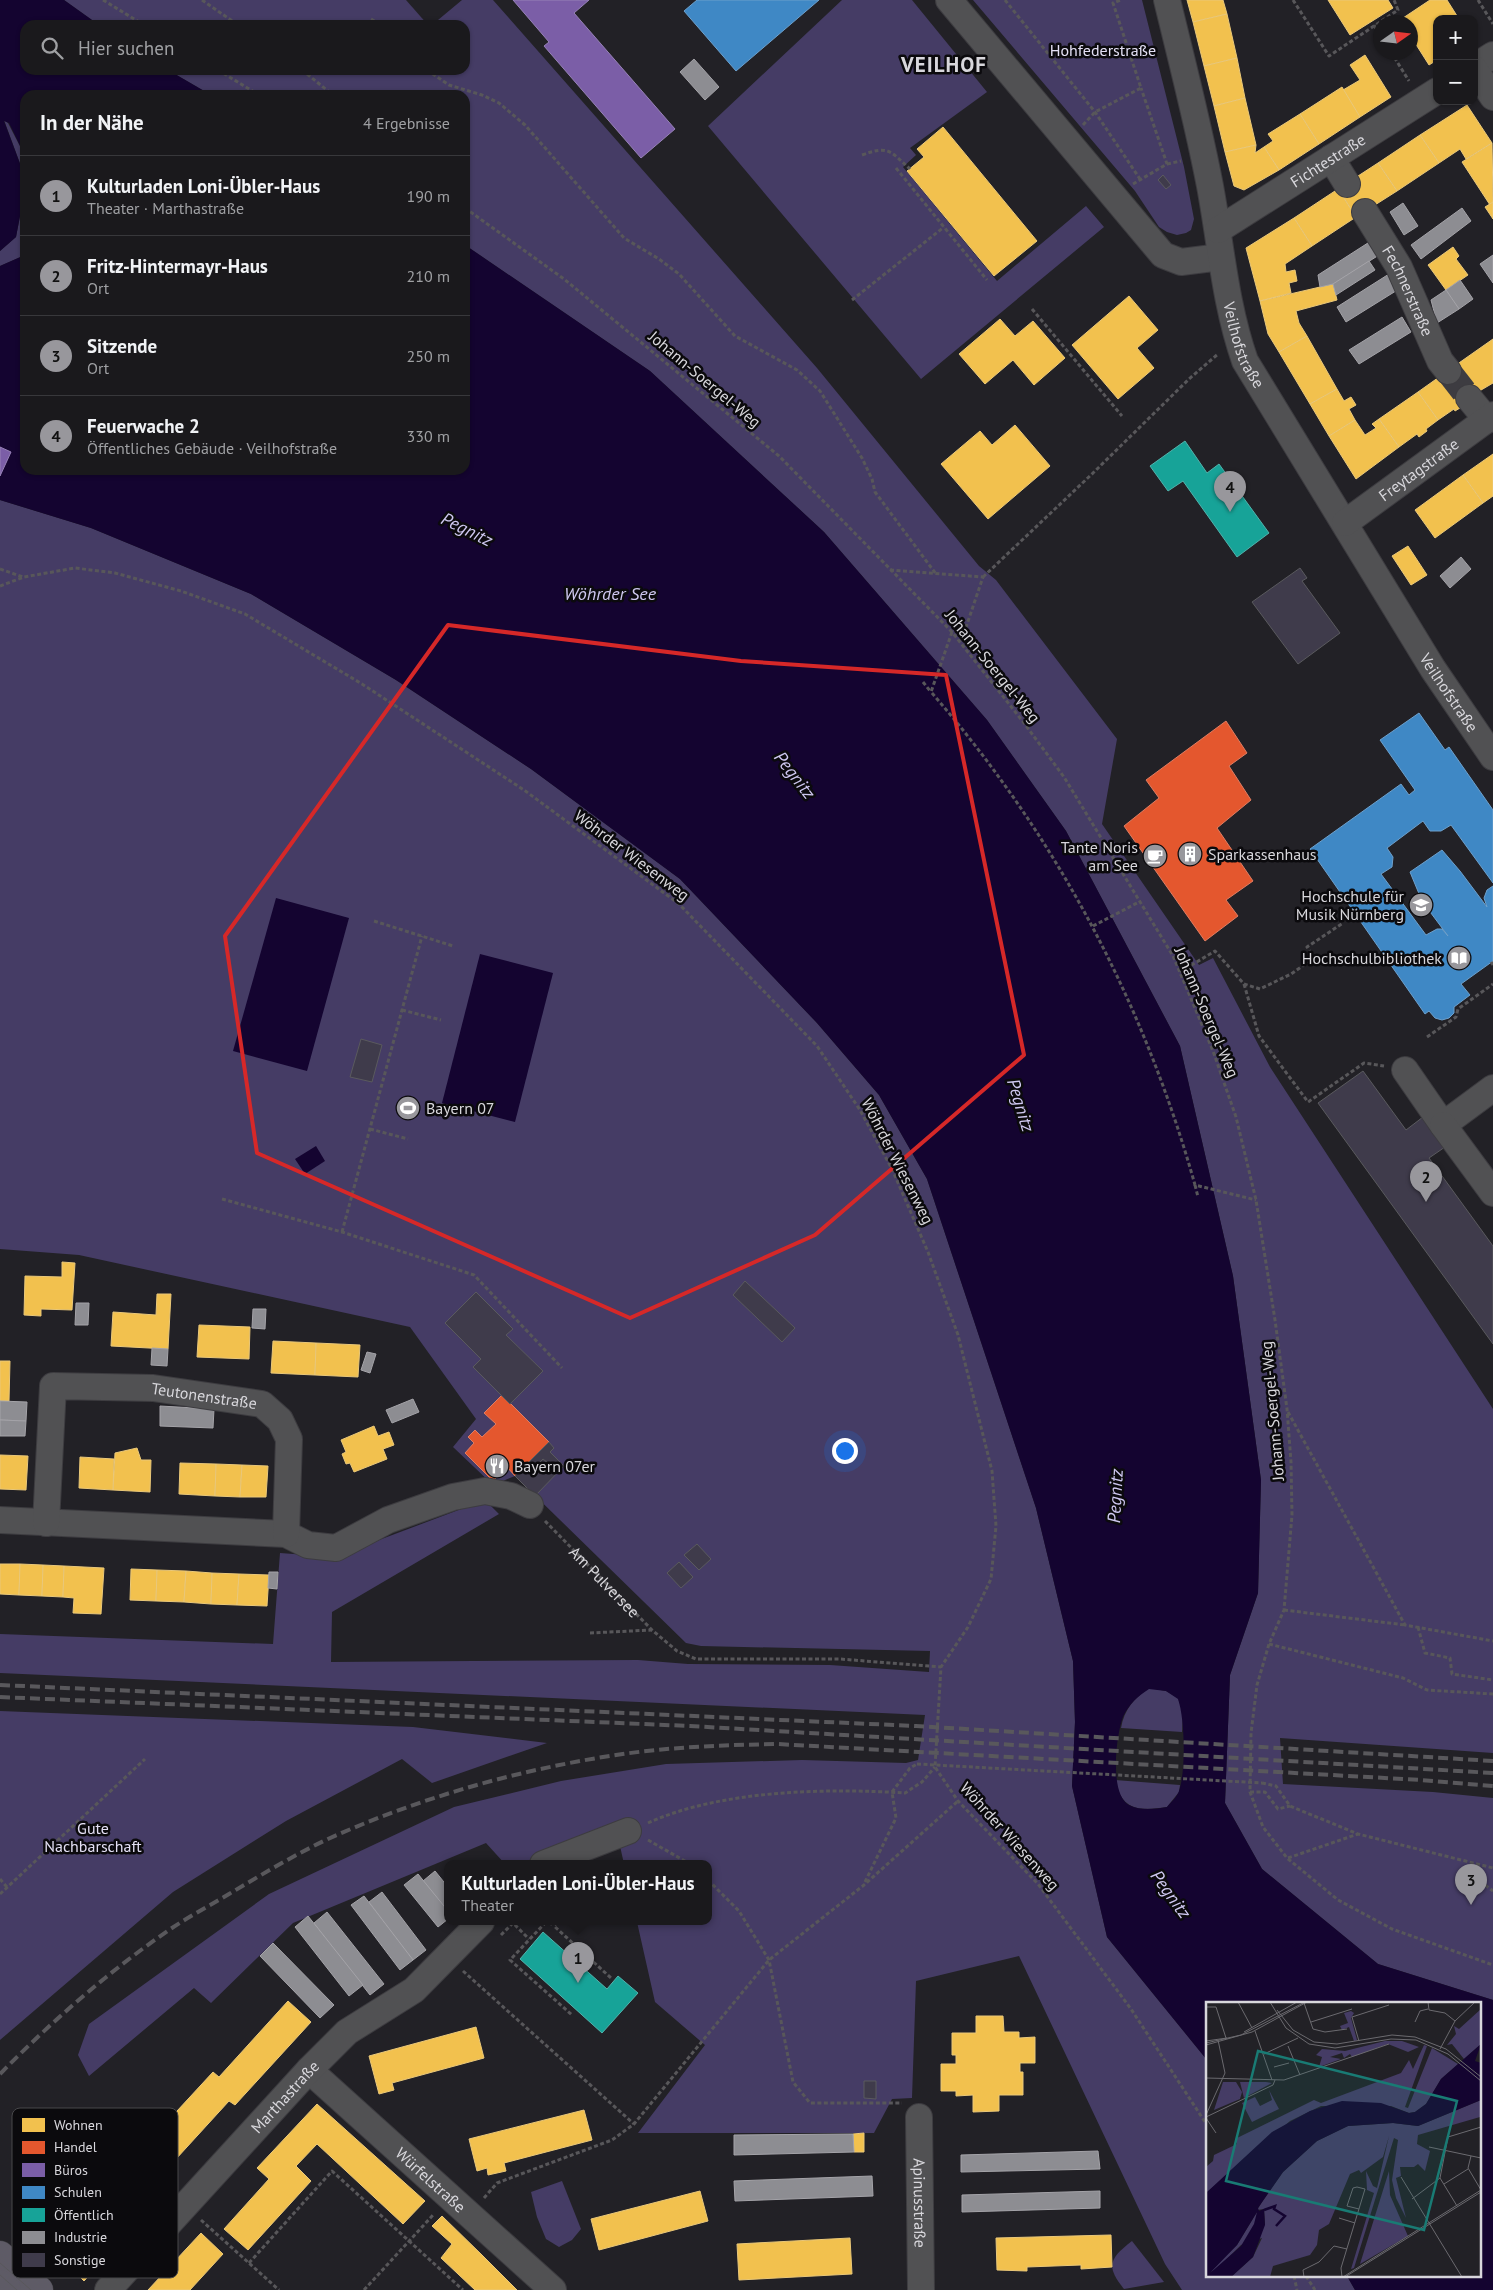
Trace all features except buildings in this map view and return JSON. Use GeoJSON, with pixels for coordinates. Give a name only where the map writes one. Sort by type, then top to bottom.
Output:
{"type":"FeatureCollection","features":[{"type":"Feature","properties":{"kind":"main road"},"geometry":{"type":"LineString","coordinates":[[0,2255],[12,2266]]}},
{"type":"Feature","properties":{"kind":"main road"},"geometry":{"type":"LineString","coordinates":[[26,2278],[39,2290]]}},
{"type":"Feature","properties":{"kind":"main road"},"geometry":{"type":"LineString","coordinates":[[0,2284],[7,2290]]}},
{"type":"Feature","properties":{"kind":"street"},"geometry":{"type":"LineString","coordinates":[[949,0],[1068,144],[1164,255],[1181,262],[1221,257],[1218,230],[1204,158],[1167,0]]}},
{"type":"Feature","properties":{"kind":"street"},"geometry":{"type":"LineString","coordinates":[[1478,65],[1493,54]]}},
{"type":"Feature","properties":{"kind":"street"},"geometry":{"type":"LineString","coordinates":[[1478,74],[1493,97]]}},
{"type":"Feature","properties":{"kind":"street","name":"Fichtestraße"},"geometry":{"type":"LineString","coordinates":[[1218,230],[1429,96]]}},
{"type":"Feature","properties":{"kind":"street"},"geometry":{"type":"LineString","coordinates":[[1331,158],[1346,184]]}},
{"type":"Feature","properties":{"kind":"street","name":"Fechnerstraße"},"geometry":{"type":"LineString","coordinates":[[1364,212],[1399,267],[1440,361],[1448,371]]}},
{"type":"Feature","properties":{"kind":"street","name":"Veilhofstraße"},"geometry":{"type":"LineString","coordinates":[[1221,257],[1237,338],[1245,361],[1433,669],[1493,757]]}},
{"type":"Feature","properties":{"kind":"street"},"geometry":{"type":"LineString","coordinates":[[1469,398],[1490,417]]}},
{"type":"Feature","properties":{"kind":"street","name":"Freytagstraße"},"geometry":{"type":"LineString","coordinates":[[1345,523],[1490,417]]}},
{"type":"Feature","properties":{"kind":"street"},"geometry":{"type":"LineString","coordinates":[[1405,1070],[1493,1193]]}},
{"type":"Feature","properties":{"kind":"street"},"geometry":{"type":"LineString","coordinates":[[1443,1125],[1493,1088]]}},
{"type":"Feature","properties":{"kind":"street","name":"Teutonenstraße"},"geometry":{"type":"LineString","coordinates":[[46,1523],[53,1386],[153,1388],[262,1404],[280,1420],[289,1439],[286,1534]]}},
{"type":"Feature","properties":{"kind":"street"},"geometry":{"type":"LineString","coordinates":[[0,1520],[286,1534],[308,1545],[336,1548],[388,1520],[452,1497],[484,1491],[511,1496],[530,1505]]}},
{"type":"Feature","properties":{"kind":"street"},"geometry":{"type":"LineString","coordinates":[[552,1860],[628,1831]]}},
{"type":"Feature","properties":{"kind":"street","name":"Marthastraße"},"geometry":{"type":"LineString","coordinates":[[178,2212],[309,2070],[347,2032],[414,1990],[448,1957],[487,1932]]}},
{"type":"Feature","properties":{"kind":"street","name":"Würfelstraße"},"geometry":{"type":"LineString","coordinates":[[309,2070],[553,2290]]}},
{"type":"Feature","properties":{"kind":"street","name":"Apinusstraße"},"geometry":{"type":"LineString","coordinates":[[919,2117],[922,2290]]}},
{"type":"Feature","properties":{"kind":"street","name":"Marthastraße"},"geometry":{"type":"LineString","coordinates":[[108,2290],[119,2278]]}},
{"type":"Feature","properties":{"kind":"path"},"geometry":{"type":"LineString","coordinates":[[103,0],[136,20]]}},
{"type":"Feature","properties":{"kind":"path"},"geometry":{"type":"LineString","coordinates":[[202,0],[231,20]]}},
{"type":"Feature","properties":{"kind":"path"},"geometry":{"type":"LineString","coordinates":[[1005,0],[1095,112],[1140,179]]}},
{"type":"Feature","properties":{"kind":"path"},"geometry":{"type":"LineString","coordinates":[[1121,0],[1113,3],[1167,164]]}},
{"type":"Feature","properties":{"kind":"path"},"geometry":{"type":"LineString","coordinates":[[1293,0],[1329,56],[1373,27]]}},
{"type":"Feature","properties":{"kind":"path"},"geometry":{"type":"LineString","coordinates":[[1390,15],[1398,10],[1392,1],[1394,0]]}},
{"type":"Feature","properties":{"kind":"path"},"geometry":{"type":"LineString","coordinates":[[1478,0],[1493,24]]}},
{"type":"Feature","properties":{"kind":"path"},"geometry":{"type":"LineString","coordinates":[[1398,60],[1429,96]]}},
{"type":"Feature","properties":{"kind":"path"},"geometry":{"type":"LineString","coordinates":[[226,75],[251,90]]}},
{"type":"Feature","properties":{"kind":"path"},"geometry":{"type":"LineString","coordinates":[[308,75],[327,90]]}},
{"type":"Feature","properties":{"kind":"path"},"geometry":{"type":"LineString","coordinates":[[434,75],[449,86],[464,90]]}},
{"type":"Feature","properties":{"kind":"path"},"geometry":{"type":"LineString","coordinates":[[1068,144],[1095,112],[1141,88]]}},
{"type":"Feature","properties":{"kind":"path"},"geometry":{"type":"LineString","coordinates":[[470,92],[499,103],[524,125],[624,238],[659,259],[679,274],[735,336],[797,370],[820,391],[862,458],[872,479],[875,492],[936,574]]}},
{"type":"Feature","properties":{"kind":"path"},"geometry":{"type":"LineString","coordinates":[[862,154],[878,149],[890,150],[910,169]]}},
{"type":"Feature","properties":{"kind":"path"},"geometry":{"type":"LineString","coordinates":[[1116,198],[1140,179],[1167,164],[1183,161]]}},
{"type":"Feature","properties":{"kind":"path"},"geometry":{"type":"LineString","coordinates":[[896,168],[987,280]]}},
{"type":"Feature","properties":{"kind":"path","name":"Johann-Soergel-Weg"},"geometry":{"type":"LineString","coordinates":[[470,212],[564,279],[779,456],[952,632],[1064,777],[1180,972],[1213,1051],[1236,1117],[1256,1200],[1287,1409],[1292,1514],[1284,1610],[1269,1644],[1257,1685],[1251,1733],[1250,1792],[1263,1826],[1288,1858],[1338,1900],[1392,1929],[1493,1965]]}},
{"type":"Feature","properties":{"kind":"path"},"geometry":{"type":"LineString","coordinates":[[852,300],[944,227]]}},
{"type":"Feature","properties":{"kind":"path"},"geometry":{"type":"LineString","coordinates":[[1032,309],[1122,416]]}},
{"type":"Feature","properties":{"kind":"path"},"geometry":{"type":"LineString","coordinates":[[961,642],[983,577],[1189,379],[1237,338]]}},
{"type":"Feature","properties":{"kind":"path","name":"Wöhrder Wiesenweg"},"geometry":{"type":"LineString","coordinates":[[0,586],[24,577],[75,568],[115,573],[180,591],[244,614],[362,684],[524,790],[678,904],[817,1046],[860,1110],[892,1170],[928,1252],[958,1335],[992,1471],[996,1526],[991,1579],[968,1627],[941,1667]]}},
{"type":"Feature","properties":{"kind":"path"},"geometry":{"type":"LineString","coordinates":[[0,569],[24,577]]}},
{"type":"Feature","properties":{"kind":"path"},"geometry":{"type":"LineString","coordinates":[[890,570],[983,577]]}},
{"type":"Feature","properties":{"kind":"path"},"geometry":{"type":"LineString","coordinates":[[931,692],[952,632]]}},
{"type":"Feature","properties":{"kind":"path"},"geometry":{"type":"LineString","coordinates":[[922,682],[961,726],[1008,788],[1047,847],[1093,926],[1130,1001],[1154,1061],[1184,1147],[1198,1197]]}},
{"type":"Feature","properties":{"kind":"path"},"geometry":{"type":"LineString","coordinates":[[1093,926],[1139,902]]}},
{"type":"Feature","properties":{"kind":"path"},"geometry":{"type":"LineString","coordinates":[[374,921],[453,946]]}},
{"type":"Feature","properties":{"kind":"path"},"geometry":{"type":"LineString","coordinates":[[1244,984],[1260,989],[1291,974],[1314,958],[1307,947],[1343,923]]}},
{"type":"Feature","properties":{"kind":"path"},"geometry":{"type":"LineString","coordinates":[[342,1232],[422,936]]}},
{"type":"Feature","properties":{"kind":"path"},"geometry":{"type":"LineString","coordinates":[[1180,972],[1215,951],[1244,984],[1259,1036],[1308,1102],[1364,1063],[1405,1070]]}},
{"type":"Feature","properties":{"kind":"path"},"geometry":{"type":"LineString","coordinates":[[1427,1037],[1456,1017],[1458,1009],[1493,984]]}},
{"type":"Feature","properties":{"kind":"path"},"geometry":{"type":"LineString","coordinates":[[402,1010],[441,1020]]}},
{"type":"Feature","properties":{"kind":"path"},"geometry":{"type":"LineString","coordinates":[[370,1129],[408,1139]]}},
{"type":"Feature","properties":{"kind":"path"},"geometry":{"type":"LineString","coordinates":[[1195,1185],[1256,1200]]}},
{"type":"Feature","properties":{"kind":"path"},"geometry":{"type":"LineString","coordinates":[[222,1199],[342,1232],[474,1275],[562,1368]]}},
{"type":"Feature","properties":{"kind":"path"},"geometry":{"type":"LineString","coordinates":[[1287,1409],[1405,1625]]}},
{"type":"Feature","properties":{"kind":"path","name":"Am Pulversee"},"geometry":{"type":"LineString","coordinates":[[530,1505],[652,1630],[677,1651],[696,1659],[840,1659],[941,1667]]}},
{"type":"Feature","properties":{"kind":"path"},"geometry":{"type":"LineString","coordinates":[[1284,1610],[1405,1625],[1493,1640]]}},
{"type":"Feature","properties":{"kind":"path"},"geometry":{"type":"LineString","coordinates":[[1418,1627],[1425,1653],[1450,1658],[1452,1674],[1493,1680]]}},
{"type":"Feature","properties":{"kind":"path"},"geometry":{"type":"LineString","coordinates":[[590,1633],[652,1630]]}},
{"type":"Feature","properties":{"kind":"path"},"geometry":{"type":"LineString","coordinates":[[1269,1644],[1403,1678],[1427,1690],[1493,1694]]}},
{"type":"Feature","properties":{"kind":"path"},"geometry":{"type":"LineString","coordinates":[[628,1831],[672,1812],[773,1793],[905,1793],[922,1782],[935,1767],[941,1667]]}},
{"type":"Feature","properties":{"kind":"path"},"geometry":{"type":"LineString","coordinates":[[0,1894],[145,1759]]}},
{"type":"Feature","properties":{"kind":"path"},"geometry":{"type":"LineString","coordinates":[[864,1884],[896,1818],[892,1792],[910,1768],[917,1764],[1262,1783],[1276,1786],[1290,1806],[1358,1834],[1493,1868]]}},
{"type":"Feature","properties":{"kind":"path","name":"Wöhrder Wiesenweg"},"geometry":{"type":"LineString","coordinates":[[935,1767],[958,1801],[1038,1884],[1131,2009],[1206,2124]]}},
{"type":"Feature","properties":{"kind":"path"},"geometry":{"type":"LineString","coordinates":[[1250,1792],[1265,1792],[1278,1809],[1290,1806]]}},
{"type":"Feature","properties":{"kind":"path"},"geometry":{"type":"LineString","coordinates":[[470,2215],[497,2184],[612,2140],[634,2124],[769,1960],[864,1884],[958,1801]]}},
{"type":"Feature","properties":{"kind":"path"},"geometry":{"type":"LineString","coordinates":[[628,1831],[660,1845],[684,1860]]}},
{"type":"Feature","properties":{"kind":"path"},"geometry":{"type":"LineString","coordinates":[[1288,1858],[1358,1834]]}},
{"type":"Feature","properties":{"kind":"path"},"geometry":{"type":"LineString","coordinates":[[1472,1864],[1477,1878],[1493,1891]]}},
{"type":"Feature","properties":{"kind":"path"},"geometry":{"type":"LineString","coordinates":[[0,1879],[7,1887]]}},
{"type":"Feature","properties":{"kind":"path"},"geometry":{"type":"LineString","coordinates":[[712,1884],[739,1911],[769,1960],[793,2082],[810,2103],[904,2103],[919,2117]]}},
{"type":"Feature","properties":{"kind":"path"},"geometry":{"type":"LineString","coordinates":[[487,1932],[510,1925]]}},
{"type":"Feature","properties":{"kind":"path"},"geometry":{"type":"LineString","coordinates":[[514,1925],[529,1940]]}},
{"type":"Feature","properties":{"kind":"path"},"geometry":{"type":"LineString","coordinates":[[545,1925],[510,1960],[572,2015]]}},
{"type":"Feature","properties":{"kind":"path"},"geometry":{"type":"LineString","coordinates":[[554,1926],[610,1978]]}},
{"type":"Feature","properties":{"kind":"path"},"geometry":{"type":"LineString","coordinates":[[448,1957],[634,2124]]}},
{"type":"Feature","properties":{"kind":"path"},"geometry":{"type":"LineString","coordinates":[[249,2263],[332,2171],[463,2290]]}},
{"type":"Feature","properties":{"kind":"path"},"geometry":{"type":"LineString","coordinates":[[364,2290],[450,2197]]}},
{"type":"Feature","properties":{"kind":"path"},"geometry":{"type":"LineString","coordinates":[[184,2205],[279,2290]]}},
{"type":"Feature","properties":{"kind":"path"},"geometry":{"type":"LineString","coordinates":[[1307,2278],[1316,2290]]}},
{"type":"Feature","properties":{"kind":"path"},"geometry":{"type":"LineString","coordinates":[[368,2285],[373,2290]]}},
{"type":"Feature","properties":{"kind":"highlighted area"},"geometry":{"type":"Polygon","coordinates":[[[448,625],[741,661],[946,675],[1024,1055],[815,1235],[630,1318],[257,1153],[225,936],[448,625]]]}},
{"type":"Feature","properties":{"kind":"green space"},"geometry":{"type":"Polygon","coordinates":[[[64,0],[406,0],[424,20],[92,20],[64,0]]]}},
{"type":"Feature","properties":{"kind":"green space"},"geometry":{"type":"Polygon","coordinates":[[[462,0],[493,0],[817,368],[979,566],[996,580],[1117,739],[1102,824],[1199,965],[1213,958],[1270,1067],[1493,1409],[1493,1753],[1280,1738],[1283,1784],[1433,1792],[1493,1798],[1493,2000],[1378,1964],[1262,1869],[1225,1803],[1230,1675],[1258,1593],[1261,1480],[1233,1276],[1180,1046],[1066,831],[987,720],[824,532],[650,371],[470,248],[470,90],[202,90],[177,75],[470,75],[470,20],[438,20],[462,0]]]}},
{"type":"Feature","properties":{"kind":"green space"},"geometry":{"type":"Polygon","coordinates":[[[842,0],[912,0],[987,92],[910,148],[916,155],[903,167],[997,281],[1086,206],[1104,227],[921,379],[708,126],[842,0]]]}},
{"type":"Feature","properties":{"kind":"green space","name":"Hohfederstraße"},"geometry":{"type":"Polygon","coordinates":[[[973,0],[1142,0],[1184,167],[1194,219],[1191,230],[1177,235],[1159,227],[1135,191],[973,0]]]}},
{"type":"Feature","properties":{"kind":"green space"},"geometry":{"type":"Polygon","coordinates":[[[4,120],[8,123],[20,146],[20,163],[4,120]]]}},
{"type":"Feature","properties":{"kind":"green space"},"geometry":{"type":"Polygon","coordinates":[[[20,216],[20,257],[0,266],[0,251],[16,237],[20,216]]]}},
{"type":"Feature","properties":{"kind":"green space"},"geometry":{"type":"Polygon","coordinates":[[[0,500],[91,528],[251,594],[396,680],[531,769],[680,879],[817,1023],[879,1095],[927,1179],[1036,1508],[1073,1661],[1075,1722],[1072,1786],[1107,1937],[1206,2059],[1206,2278],[1348,2278],[1355,2290],[1182,2290],[1165,2264],[1019,1956],[916,1981],[912,2098],[892,2099],[874,2133],[638,2133],[705,2045],[655,2002],[638,1925],[712,1925],[712,1860],[623,1860],[620,1846],[587,1860],[501,1860],[486,1843],[293,1923],[211,2003],[194,1988],[89,2076],[78,2055],[89,2024],[269,1894],[454,1807],[561,1781],[666,1764],[802,1760],[906,1763],[918,1760],[925,1715],[0,1673],[0,1634],[273,1644],[280,1553],[334,1557],[485,1500],[499,1514],[332,1612],[331,1662],[638,1660],[688,1664],[830,1665],[929,1672],[930,1651],[701,1646],[686,1643],[515,1476],[493,1485],[453,1447],[476,1419],[410,1327],[79,1255],[0,1249],[0,500]]]}},
{"type":"Feature","properties":{"kind":"green space"},"geometry":{"type":"Polygon","coordinates":[[[1149,1688],[1166,1691],[1178,1698],[1183,1713],[1182,1732],[1121,1728],[1130,1705],[1149,1688]]]}},
{"type":"Feature","properties":{"kind":"green space","name":"Gute Nachbarschaft"},"geometry":{"type":"Polygon","coordinates":[[[0,1711],[413,1727],[547,1743],[432,1783],[402,1759],[286,1821],[173,1892],[0,2040],[0,1711]]]}},
{"type":"Feature","properties":{"kind":"green space"},"geometry":{"type":"Polygon","coordinates":[[[1115,1780],[1180,1785],[1179,1792],[1167,1807],[1148,1809],[1133,1807],[1127,1803],[1122,1798],[1115,1780]]]}},
{"type":"Feature","properties":{"kind":"green space"},"geometry":{"type":"Polygon","coordinates":[[[562,2181],[581,2229],[572,2240],[559,2247],[546,2239],[537,2217],[531,2192],[562,2181]]]}},
{"type":"Feature","properties":{"kind":"green space"},"geometry":{"type":"Polygon","coordinates":[[[1132,2241],[1164,2282],[1124,2289],[1112,2268],[1119,2252],[1132,2241]]]}},
{"type":"Feature","properties":{"kind":"water"},"geometry":{"type":"Polygon","coordinates":[[[0,0],[64,0],[92,20],[20,20],[20,75],[177,75],[202,90],[20,90],[20,146],[9,123],[4,121],[20,164],[20,216],[16,237],[0,251],[0,0]]]}},
{"type":"Feature","properties":{"kind":"water","name":"Wöhrder See"},"geometry":{"type":"Polygon","coordinates":[[[470,248],[650,371],[824,532],[987,720],[1066,831],[1180,1046],[1233,1276],[1261,1480],[1258,1593],[1230,1675],[1225,1803],[1262,1869],[1378,1964],[1493,2000],[1493,2290],[1355,2290],[1348,2278],[1480,2278],[1480,2002],[1206,2002],[1206,2059],[1107,1937],[1072,1786],[1075,1722],[1073,1661],[1036,1508],[927,1179],[879,1095],[817,1023],[680,879],[531,769],[396,680],[251,594],[91,528],[0,500],[0,266],[20,257],[20,475],[470,475],[470,248]],[[1149,1689],[1134,1701],[1123,1717],[1118,1737],[1116,1777],[1123,1799],[1129,1805],[1143,1809],[1167,1807],[1178,1793],[1183,1771],[1184,1745],[1178,1699],[1166,1691],[1149,1689]]]}},
{"type":"Feature","properties":{"kind":"water"},"geometry":{"type":"Polygon","coordinates":[[[276,898],[349,918],[307,1071],[233,1051],[276,898]]]}},
{"type":"Feature","properties":{"kind":"water"},"geometry":{"type":"Polygon","coordinates":[[[480,954],[553,973],[515,1122],[442,1103],[480,954]]]}},
{"type":"Feature","properties":{"kind":"water"},"geometry":{"type":"Polygon","coordinates":[[[316,1146],[325,1161],[305,1174],[295,1159],[316,1146]]]}},
{"type":"Feature","properties":{"kind":"tunnel"},"geometry":{"type":"LineString","coordinates":[[1448,371],[1469,398]]}},
{"type":"Feature","properties":{"kind":"tram line"},"geometry":{"type":"LineString","coordinates":[[0,2263],[12,2273]]}},
{"type":"Feature","properties":{"kind":"tram line"},"geometry":{"type":"LineString","coordinates":[[0,2275],[17,2290]]}},
{"type":"Feature","properties":{"kind":"tram line"},"geometry":{"type":"LineString","coordinates":[[17,2278],[31,2290]]}},
{"type":"Feature","properties":{"kind":"railway"},"geometry":{"type":"LineString","coordinates":[[0,1685],[916,1726],[1493,1761]]}},
{"type":"Feature","properties":{"kind":"railway"},"geometry":{"type":"LineString","coordinates":[[0,1697],[690,1726],[1493,1773]]}},
{"type":"Feature","properties":{"kind":"railway"},"geometry":{"type":"LineString","coordinates":[[0,2074],[39,2035],[81,1998],[146,1946],[169,1930],[290,1858],[362,1824],[433,1798],[505,1777],[579,1761],[676,1748],[777,1744],[1421,1780],[1493,1786]]}},
{"type":"Feature","properties":{"kind":"place","name":"Feuerwache 2"},"geometry":{"type":"Point","coordinates":[1230,512]}},
{"type":"Feature","properties":{"kind":"place","name":"Sparkassenhaus"},"geometry":{"type":"Point","coordinates":[1190,854]}},
{"type":"Feature","properties":{"kind":"place","name":"Tante Noris am See"},"geometry":{"type":"Point","coordinates":[1155,856]}},
{"type":"Feature","properties":{"kind":"place","name":"Hochschule für Musik Nürnberg"},"geometry":{"type":"Point","coordinates":[1421,905]}},
{"type":"Feature","properties":{"kind":"place","name":"Hochschulbibliothek"},"geometry":{"type":"Point","coordinates":[1459,958]}},
{"type":"Feature","properties":{"kind":"place","name":"Bayern 07"},"geometry":{"type":"Point","coordinates":[408,1108]}},
{"type":"Feature","properties":{"kind":"place","name":"Fritz-Hintermayr-Haus"},"geometry":{"type":"Point","coordinates":[1426,1202]}},
{"type":"Feature","properties":{"kind":"place","name":"Bayern 07er"},"geometry":{"type":"Point","coordinates":[497,1466]}},
{"type":"Feature","properties":{"kind":"place","name":"Sitzende"},"geometry":{"type":"Point","coordinates":[1471,1905]}},
{"type":"Feature","properties":{"kind":"place","name":"Kulturladen Loni-Übler-Haus"},"geometry":{"type":"Point","coordinates":[578,1983]}},
{"type":"Feature","properties":{"kind":"district","name":"VEILHOF"},"geometry":{"type":"Point","coordinates":[944,64]}},
{"type":"Feature","properties":{"kind":"water label","name":"Pegnitz"},"geometry":{"type":"Point","coordinates":[467,529]}},
{"type":"Feature","properties":{"kind":"water label","name":"Pegnitz"},"geometry":{"type":"Point","coordinates":[795,775]}},
{"type":"Feature","properties":{"kind":"water label","name":"Pegnitz"},"geometry":{"type":"Point","coordinates":[1021,1105]}},
{"type":"Feature","properties":{"kind":"water label","name":"Pegnitz"},"geometry":{"type":"Point","coordinates":[1115,1496]}},
{"type":"Feature","properties":{"kind":"water label","name":"Pegnitz"},"geometry":{"type":"Point","coordinates":[1171,1894]}}]}
